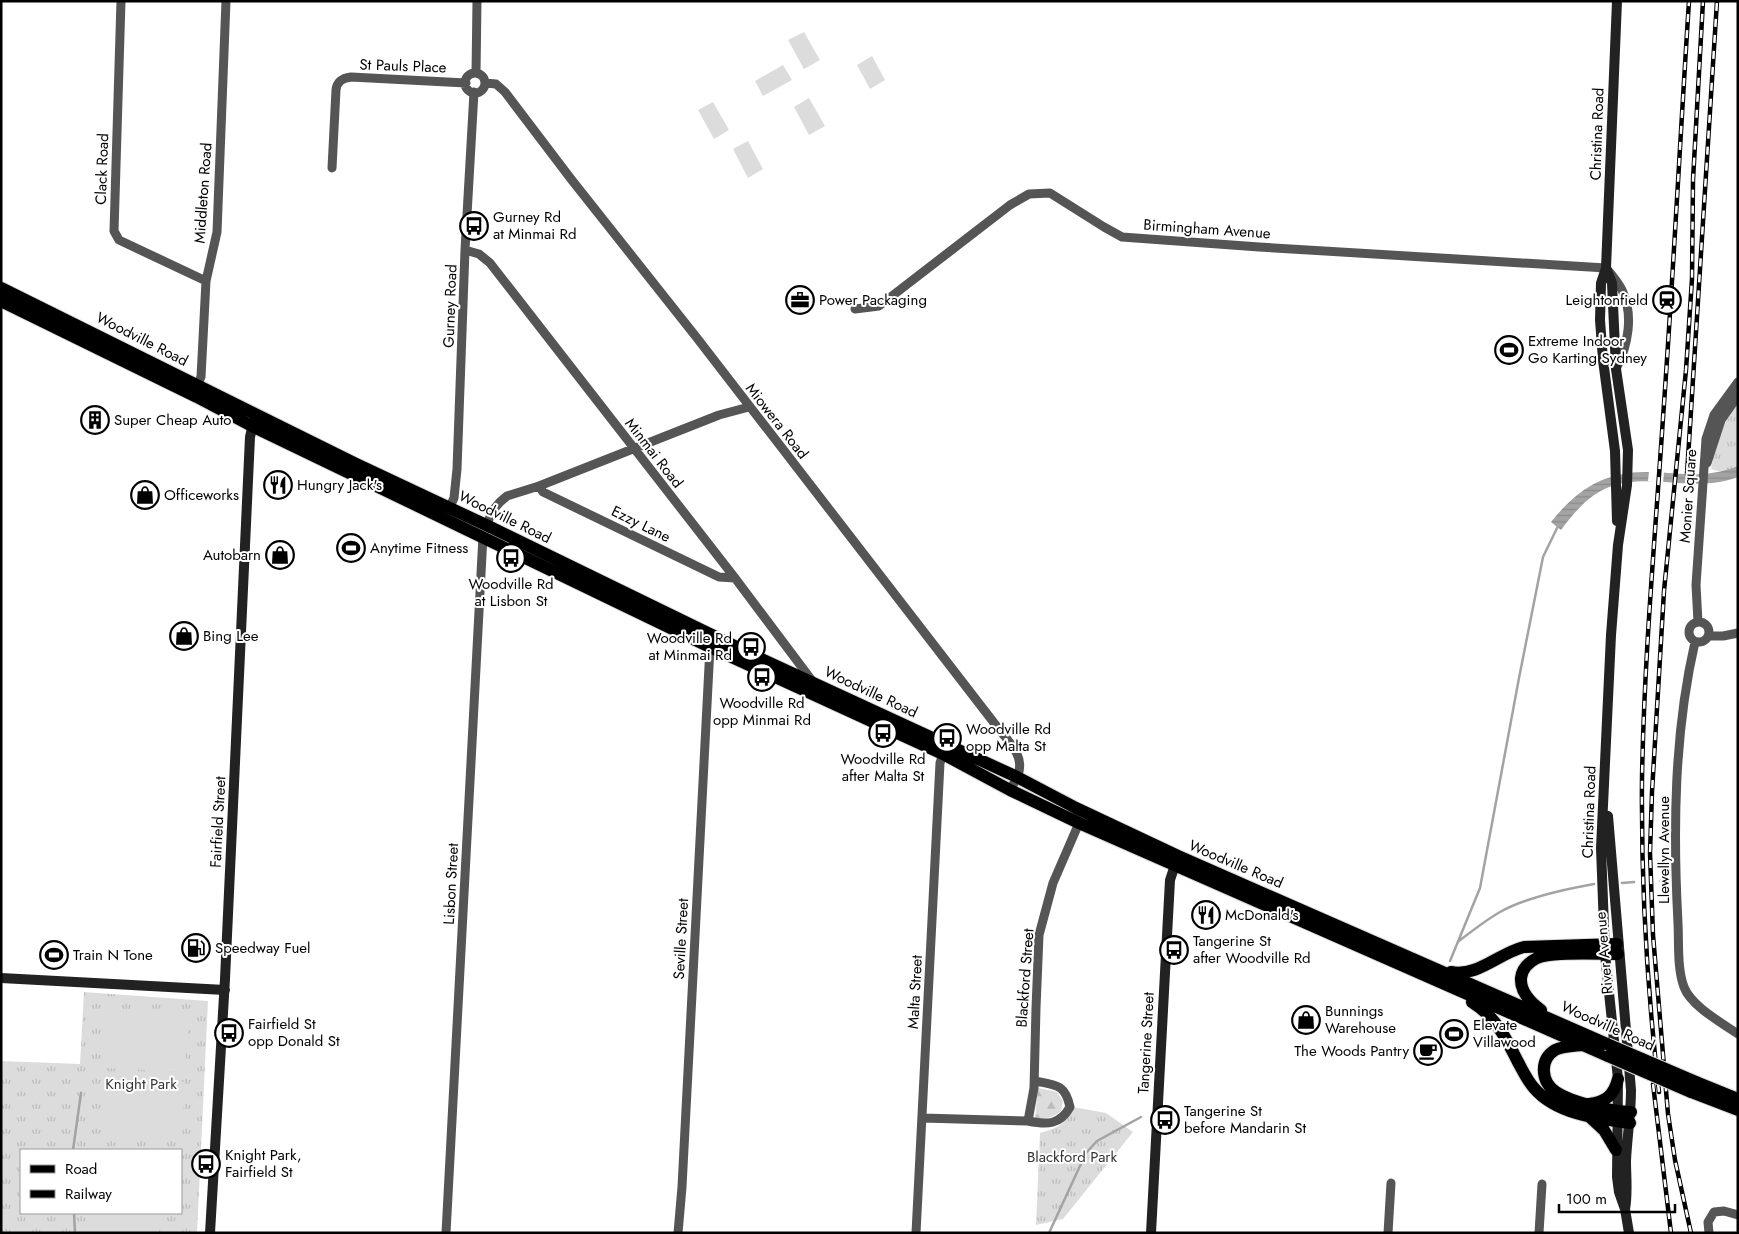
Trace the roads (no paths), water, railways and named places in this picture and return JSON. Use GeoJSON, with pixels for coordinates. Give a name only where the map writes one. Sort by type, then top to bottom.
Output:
{"type":"FeatureCollection","features":[{"type":"Feature","properties":{"kind":"main road","name":"Christina Road"},"geometry":{"type":"LineString","coordinates":[[1617,1],[1606,268],[1601,283],[1600,320],[1603,360],[1615,451],[1618,545]]}},
{"type":"Feature","properties":{"kind":"main road","name":"Christina Road"},"geometry":{"type":"LineString","coordinates":[[1606,268],[1612,283],[1616,369],[1628,450],[1627,485],[1618,545],[1610,661],[1602,848],[1605,949],[1618,1079]]}},
{"type":"Feature","properties":{"kind":"main road","name":"Woodville Road"},"geometry":{"type":"LineString","coordinates":[[1,288],[197,386],[254,420]]}},
{"type":"Feature","properties":{"kind":"main road","name":"Woodville Road"},"geometry":{"type":"LineString","coordinates":[[1,300],[198,397],[254,420],[484,531],[1018,777],[1176,861],[1282,911],[1582,1044],[1607,1050]]}},
{"type":"Feature","properties":{"kind":"main road","name":"Fairfield Street"},"geometry":{"type":"LineString","coordinates":[[210,1233],[225,990],[250,436],[254,420]]}},
{"type":"Feature","properties":{"kind":"main road","name":"Woodville Road"},"geometry":{"type":"LineString","coordinates":[[484,531],[710,647],[943,754],[1010,790],[1079,823],[1443,971],[1556,1021],[1607,1050],[1694,1087],[1738,1110]]}},
{"type":"Feature","properties":{"kind":"main road","name":"River Avenue"},"geometry":{"type":"LineString","coordinates":[[1605,784],[1612,847],[1618,949],[1630,1078],[1624,1117],[1616,1150],[1619,1192],[1625,1208],[1629,1233]]}},
{"type":"Feature","properties":{"kind":"main road","name":"Tangerine Street"},"geometry":{"type":"LineString","coordinates":[[1151,1233],[1170,880],[1176,861]]}},
{"type":"Feature","properties":{"kind":"main road"},"geometry":{"type":"LineString","coordinates":[[1443,971],[1458,974],[1472,971],[1515,949],[1524,947],[1618,949]]}},
{"type":"Feature","properties":{"kind":"main road"},"geometry":{"type":"LineString","coordinates":[[1556,1021],[1525,994],[1521,980],[1522,972],[1526,966],[1538,957],[1605,949]]}},
{"type":"Feature","properties":{"kind":"main road"},"geometry":{"type":"LineString","coordinates":[[1,978],[225,990]]}},
{"type":"Feature","properties":{"kind":"main road"},"geometry":{"type":"LineString","coordinates":[[1444,984],[1477,1005],[1495,1021],[1528,1079],[1543,1097],[1554,1104],[1592,1118],[1624,1117]]}},
{"type":"Feature","properties":{"kind":"main road"},"geometry":{"type":"LineString","coordinates":[[1582,1044],[1560,1048],[1548,1056],[1543,1075],[1546,1082],[1556,1092],[1624,1117]]}},
{"type":"Feature","properties":{"kind":"main road"},"geometry":{"type":"LineString","coordinates":[[1589,1104],[1602,1101],[1610,1096],[1618,1079]]}},
{"type":"Feature","properties":{"kind":"main road","name":"River Avenue"},"geometry":{"type":"LineString","coordinates":[[1618,1079],[1624,1117],[1627,1198],[1625,1208]]}},
{"type":"Feature","properties":{"kind":"main road","name":"Woodville Road"},"geometry":{"type":"LineString","coordinates":[[1694,1087],[1738,1100]]}},
{"type":"Feature","properties":{"kind":"main road"},"geometry":{"type":"LineString","coordinates":[[1592,1118],[1604,1130],[1616,1150]]}},
{"type":"Feature","properties":{"kind":"street","name":"Clack Road"},"geometry":{"type":"LineString","coordinates":[[121,1],[114,231],[119,240],[206,281]]}},
{"type":"Feature","properties":{"kind":"street","name":"Middleton Road"},"geometry":{"type":"LineString","coordinates":[[197,386],[201,377],[206,281],[217,232],[226,1]]}},
{"type":"Feature","properties":{"kind":"street"},"geometry":{"type":"LineString","coordinates":[[476,73],[477,1]]}},
{"type":"Feature","properties":{"kind":"street"},"geometry":{"type":"LineString","coordinates":[[476,73],[483,77],[485,83],[483,89],[474,92],[469,90],[466,83],[468,77],[476,73]]}},
{"type":"Feature","properties":{"kind":"street","name":"St Pauls Place"},"geometry":{"type":"LineString","coordinates":[[332,168],[337,78],[351,77],[466,83]]}},
{"type":"Feature","properties":{"kind":"street","name":"Miowera Road"},"geometry":{"type":"LineString","coordinates":[[485,83],[496,84],[505,92],[1019,756],[1020,769],[1018,777]]}},
{"type":"Feature","properties":{"kind":"street","name":"Gurney Road"},"geometry":{"type":"LineString","coordinates":[[447,513],[454,498],[457,469],[465,250],[474,92]]}},
{"type":"Feature","properties":{"kind":"street","name":"Birmingham Avenue"},"geometry":{"type":"LineString","coordinates":[[855,309],[879,306],[1010,206],[1029,194],[1043,193],[1050,193],[1122,237],[1606,268]]}},
{"type":"Feature","properties":{"kind":"street","name":"Minmai Road"},"geometry":{"type":"LineString","coordinates":[[465,250],[479,254],[490,263],[735,578],[814,683]]}},
{"type":"Feature","properties":{"kind":"street","name":"Monier Square"},"geometry":{"type":"LineString","coordinates":[[1698,622],[1696,585],[1706,439],[1710,422],[1738,382]]}},
{"type":"Feature","properties":{"kind":"street"},"geometry":{"type":"LineString","coordinates":[[1704,472],[1721,420],[1738,396]]}},
{"type":"Feature","properties":{"kind":"street"},"geometry":{"type":"LineString","coordinates":[[484,531],[494,510],[507,496],[539,486],[719,415],[749,406]]}},
{"type":"Feature","properties":{"kind":"street","name":"Ezzy Lane"},"geometry":{"type":"LineString","coordinates":[[539,486],[543,492],[719,577],[735,578]]}},
{"type":"Feature","properties":{"kind":"street","name":"Lisbon Street"},"geometry":{"type":"LineString","coordinates":[[446,1233],[484,531]]}},
{"type":"Feature","properties":{"kind":"street"},"geometry":{"type":"LineString","coordinates":[[1698,622],[1707,626],[1709,636],[1705,641],[1695,642],[1690,638],[1688,632],[1692,624],[1698,622]]}},
{"type":"Feature","properties":{"kind":"street"},"geometry":{"type":"LineString","coordinates":[[1709,636],[1738,633]]}},
{"type":"Feature","properties":{"kind":"street","name":"Llewellyn Avenue"},"geometry":{"type":"LineString","coordinates":[[1695,642],[1684,699],[1677,790],[1676,883],[1681,970],[1684,988],[1692,999],[1738,1034]]}},
{"type":"Feature","properties":{"kind":"street","name":"Seville Street"},"geometry":{"type":"LineString","coordinates":[[678,1233],[710,647]]}},
{"type":"Feature","properties":{"kind":"street","name":"Malta Street"},"geometry":{"type":"LineString","coordinates":[[916,1233],[940,764],[943,754]]}},
{"type":"Feature","properties":{"kind":"street"},"geometry":{"type":"LineString","coordinates":[[1010,790],[1018,777]]}},
{"type":"Feature","properties":{"kind":"street","name":"Blackford Street"},"geometry":{"type":"LineString","coordinates":[[1028,1121],[1034,1081],[1039,936],[1053,883],[1079,823]]}},
{"type":"Feature","properties":{"kind":"street"},"geometry":{"type":"LineString","coordinates":[[923,1118],[1028,1121],[1042,1124],[1056,1122],[1064,1117],[1070,1107],[1067,1095],[1060,1087],[1050,1083],[1034,1081]]}},
{"type":"Feature","properties":{"kind":"street"},"geometry":{"type":"LineString","coordinates":[[1388,1233],[1391,1183]]}},
{"type":"Feature","properties":{"kind":"street"},"geometry":{"type":"LineString","coordinates":[[1539,1233],[1542,1184]]}},
{"type":"Feature","properties":{"kind":"street"},"geometry":{"type":"LineString","coordinates":[[1709,1233],[1708,1222],[1714,1212],[1724,1211],[1738,1215]]}},
{"type":"Feature","properties":{"kind":"waterway"},"geometry":{"type":"LineString","coordinates":[[1450,961],[1480,888],[1543,557],[1559,524]]}},
{"type":"Feature","properties":{"kind":"waterway"},"geometry":{"type":"LineString","coordinates":[[1660,881],[1667,880]]}},
{"type":"Feature","properties":{"kind":"waterway"},"geometry":{"type":"LineString","coordinates":[[1622,883],[1634,882]]}},
{"type":"Feature","properties":{"kind":"waterway"},"geometry":{"type":"LineString","coordinates":[[1459,941],[1490,918],[1521,902],[1594,884]]}},
{"type":"Feature","properties":{"kind":"waterway"},"geometry":{"type":"LineString","coordinates":[[73,1149],[81,1093]]}},
{"type":"Feature","properties":{"kind":"waterway"},"geometry":{"type":"LineString","coordinates":[[1049,1233],[1086,1153],[1097,1141],[1141,1117]]}},
{"type":"Feature","properties":{"kind":"waterway"},"geometry":{"type":"LineString","coordinates":[[74,1214],[75,1233]]}},
{"type":"Feature","properties":{"kind":"railway"},"geometry":{"type":"LineString","coordinates":[[1659,1092],[1651,1014],[1644,897],[1642,818],[1643,734],[1647,644],[1689,1]]}},
{"type":"Feature","properties":{"kind":"railway"},"geometry":{"type":"LineString","coordinates":[[1691,1233],[1675,1160],[1668,1114],[1653,935],[1650,853],[1664,591],[1686,370],[1692,279],[1693,180],[1703,1]]}},
{"type":"Feature","properties":{"kind":"railway"},"geometry":{"type":"LineString","coordinates":[[1687,474],[1717,1]]}},
{"type":"Feature","properties":{"kind":"railway"},"geometry":{"type":"LineString","coordinates":[[1653,1084],[1671,1233]]}},
{"type":"Feature","properties":{"kind":"place","name":"Gurney Rd at Minmai Rd"},"geometry":{"type":"Point","coordinates":[474,226]}},
{"type":"Feature","properties":{"kind":"place","name":"Power Packaging"},"geometry":{"type":"Point","coordinates":[800,300]}},
{"type":"Feature","properties":{"kind":"place","name":"Leightonfield"},"geometry":{"type":"Point","coordinates":[1667,300]}},
{"type":"Feature","properties":{"kind":"place","name":"Extreme Indoor Go Karting Sydney"},"geometry":{"type":"Point","coordinates":[1509,350]}},
{"type":"Feature","properties":{"kind":"place","name":"Super Cheap Auto"},"geometry":{"type":"Point","coordinates":[95,420]}},
{"type":"Feature","properties":{"kind":"place","name":"Hungry Jack's"},"geometry":{"type":"Point","coordinates":[278,485]}},
{"type":"Feature","properties":{"kind":"place","name":"Officeworks"},"geometry":{"type":"Point","coordinates":[145,495]}},
{"type":"Feature","properties":{"kind":"place","name":"Anytime Fitness"},"geometry":{"type":"Point","coordinates":[351,548]}},
{"type":"Feature","properties":{"kind":"place","name":"Autobarn"},"geometry":{"type":"Point","coordinates":[280,555]}},
{"type":"Feature","properties":{"kind":"place","name":"Woodville Rd at Lisbon St"},"geometry":{"type":"Point","coordinates":[511,558]}},
{"type":"Feature","properties":{"kind":"place","name":"Bing Lee"},"geometry":{"type":"Point","coordinates":[184,636]}},
{"type":"Feature","properties":{"kind":"place","name":"Woodville Rd at Minmai Rd"},"geometry":{"type":"Point","coordinates":[751,647]}},
{"type":"Feature","properties":{"kind":"place","name":"Woodville Rd opp Minmai Rd"},"geometry":{"type":"Point","coordinates":[762,677]}},
{"type":"Feature","properties":{"kind":"place","name":"Woodville Rd after Malta St"},"geometry":{"type":"Point","coordinates":[883,733]}},
{"type":"Feature","properties":{"kind":"place","name":"Woodville Rd opp Malta St"},"geometry":{"type":"Point","coordinates":[947,738]}},
{"type":"Feature","properties":{"kind":"place","name":"McDonald's"},"geometry":{"type":"Point","coordinates":[1206,915]}},
{"type":"Feature","properties":{"kind":"place","name":"Speedway Fuel"},"geometry":{"type":"Point","coordinates":[196,948]}},
{"type":"Feature","properties":{"kind":"place","name":"Tangerine St after Woodville Rd"},"geometry":{"type":"Point","coordinates":[1174,950]}},
{"type":"Feature","properties":{"kind":"place","name":"Train N Tone"},"geometry":{"type":"Point","coordinates":[54,955]}},
{"type":"Feature","properties":{"kind":"place","name":"Bunnings Warehouse"},"geometry":{"type":"Point","coordinates":[1306,1020]}},
{"type":"Feature","properties":{"kind":"place","name":"Fairfield St opp Donald St"},"geometry":{"type":"Point","coordinates":[229,1033]}},
{"type":"Feature","properties":{"kind":"place","name":"Elevate Villawood"},"geometry":{"type":"Point","coordinates":[1454,1034]}},
{"type":"Feature","properties":{"kind":"place","name":"The Woods Pantry"},"geometry":{"type":"Point","coordinates":[1428,1051]}},
{"type":"Feature","properties":{"kind":"place","name":"Tangerine St before Mandarin St"},"geometry":{"type":"Point","coordinates":[1165,1120]}},
{"type":"Feature","properties":{"kind":"place","name":"Knight Park, Fairfield St"},"geometry":{"type":"Point","coordinates":[206,1164]}},
{"type":"Feature","properties":{"kind":"park label","name":"Knight Park"},"geometry":{"type":"Point","coordinates":[141,1084]}},
{"type":"Feature","properties":{"kind":"park label","name":"Blackford Park"},"geometry":{"type":"Point","coordinates":[1072,1157]}}]}
